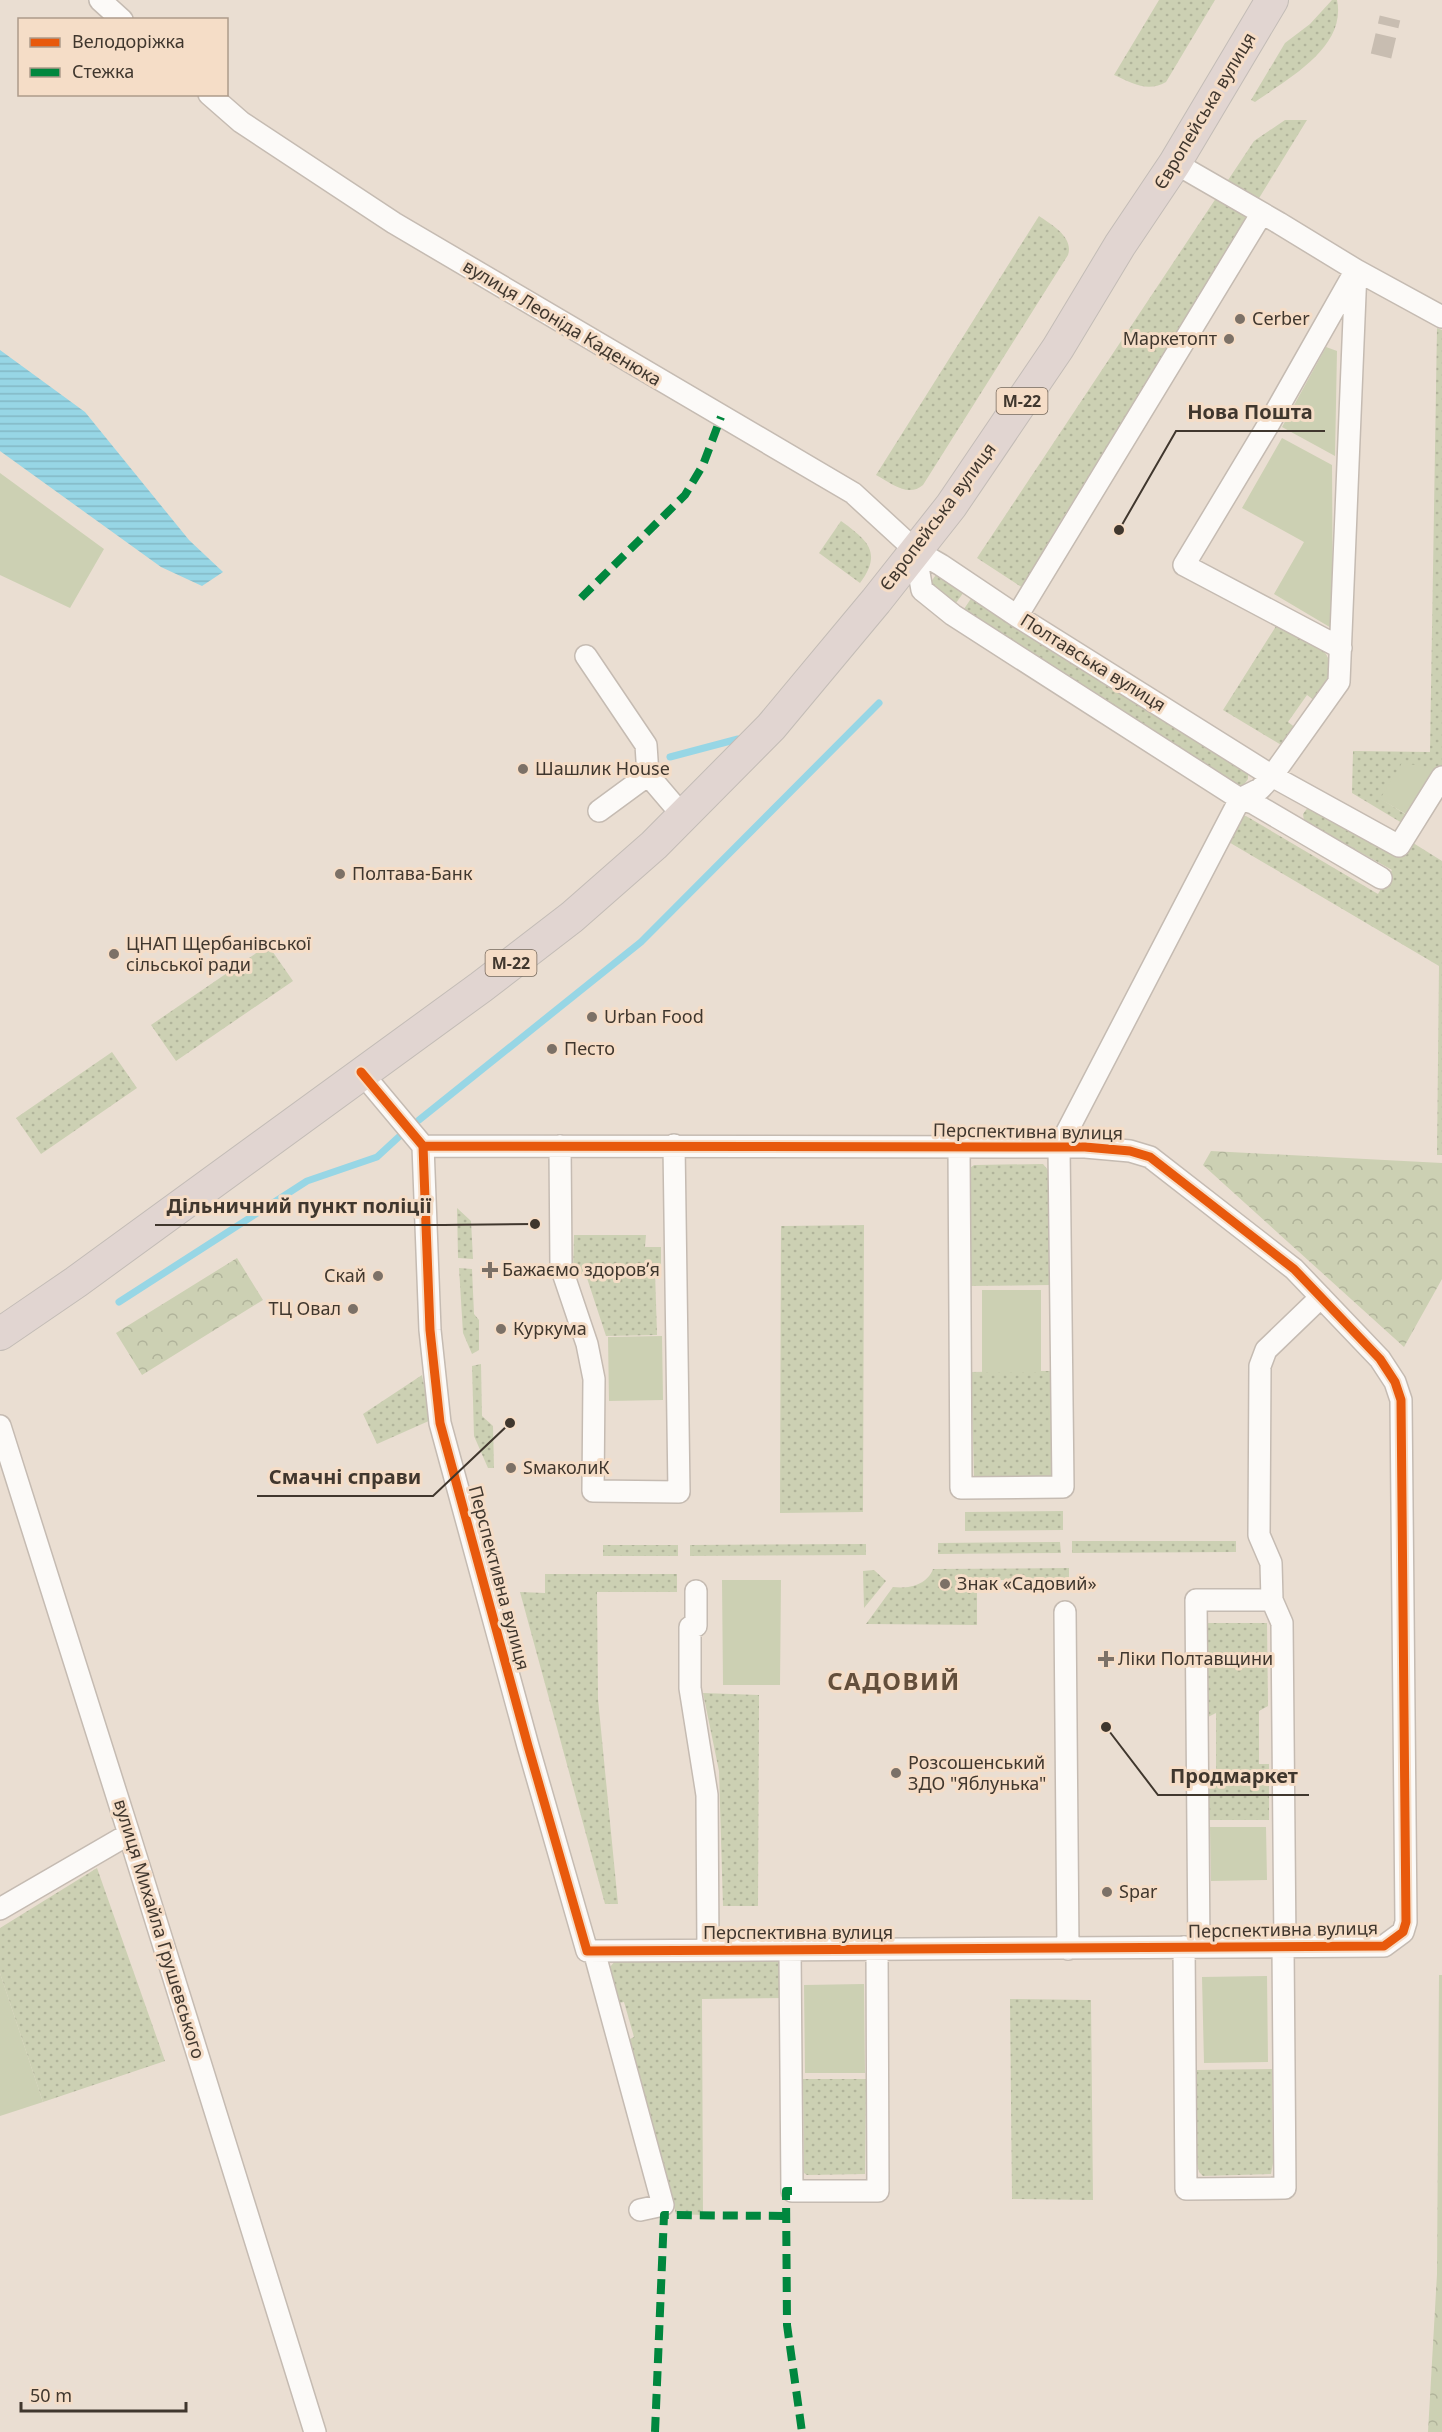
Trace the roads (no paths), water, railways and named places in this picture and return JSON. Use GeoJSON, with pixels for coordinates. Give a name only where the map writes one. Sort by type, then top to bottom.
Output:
{"type":"FeatureCollection","features":[{"type":"Feature","properties":{"kind":"highway","name":"Європейська вулиця"},"geometry":{"type":"LineString","coordinates":[[362,1072],[481,987],[572,917],[654,845],[771,727],[876,601],[951,506],[1058,348],[1120,245],[1175,163],[1272,0]]}},
{"type":"Feature","properties":{"kind":"highway","name":"М-22"},"geometry":{"type":"LineString","coordinates":[[0,1334],[76,1282],[362,1072]]}},
{"type":"Feature","properties":{"kind":"street"},"geometry":{"type":"LineString","coordinates":[[100,0],[120,18]]}},
{"type":"Feature","properties":{"kind":"street","name":"вулиця Леоніда Каденюка"},"geometry":{"type":"LineString","coordinates":[[211,96],[241,122],[394,223],[853,493],[915,550]]}},
{"type":"Feature","properties":{"kind":"street"},"geometry":{"type":"LineString","coordinates":[[1175,163],[1356,270],[1442,317]]}},
{"type":"Feature","properties":{"kind":"street"},"geometry":{"type":"LineString","coordinates":[[1017,616],[1262,213]]}},
{"type":"Feature","properties":{"kind":"street"},"geometry":{"type":"LineString","coordinates":[[958,1146],[961,1488],[1062,1487],[1059,1147],[1240,799],[1260,789],[1272,776],[1339,682],[1356,270]]}},
{"type":"Feature","properties":{"kind":"street"},"geometry":{"type":"LineString","coordinates":[[1341,648],[1184,565],[1267,427],[1356,270]]}},
{"type":"Feature","properties":{"kind":"street"},"geometry":{"type":"LineString","coordinates":[[915,550],[922,590],[954,615],[1240,799],[1253,803],[1382,878]]}},
{"type":"Feature","properties":{"kind":"street","name":"Полтавська вулиця"},"geometry":{"type":"LineString","coordinates":[[915,550],[1272,776],[1399,846],[1442,777]]}},
{"type":"Feature","properties":{"kind":"street"},"geometry":{"type":"LineString","coordinates":[[586,656],[646,745],[648,775],[683,816]]}},
{"type":"Feature","properties":{"kind":"street"},"geometry":{"type":"LineString","coordinates":[[599,811],[648,775]]}},
{"type":"Feature","properties":{"kind":"street"},"geometry":{"type":"LineString","coordinates":[[362,1072],[423,1146]]}},
{"type":"Feature","properties":{"kind":"street"},"geometry":{"type":"LineString","coordinates":[[560,1146],[561,1267],[587,1344],[594,1379],[593,1491],[679,1492],[674,1145]]}},
{"type":"Feature","properties":{"kind":"street","name":"Перспективна вулиця"},"geometry":{"type":"LineString","coordinates":[[423,1146],[1059,1147],[1130,1151],[1150,1157],[1294,1269],[1384,1364],[1395,1382],[1401,1400],[1406,1922],[1403,1932],[1384,1946],[587,1952],[440,1423],[430,1330],[423,1146]]}},
{"type":"Feature","properties":{"kind":"street"},"geometry":{"type":"LineString","coordinates":[[1272,1600],[1196,1600],[1192,1947],[1186,2189],[1285,2188],[1282,1623],[1272,1600],[1272,1563],[1259,1535],[1260,1366],[1266,1350],[1321,1297]]}},
{"type":"Feature","properties":{"kind":"street","name":"вулиця Михайла Грушевського"},"geometry":{"type":"LineString","coordinates":[[0,1426],[315,2432]]}},
{"type":"Feature","properties":{"kind":"street"},"geometry":{"type":"LineString","coordinates":[[696,1591],[696,1626],[690,1627],[690,1688],[707,1795],[708,1950]]}},
{"type":"Feature","properties":{"kind":"street"},"geometry":{"type":"LineString","coordinates":[[1065,1612],[1068,1949]]}},
{"type":"Feature","properties":{"kind":"street"},"geometry":{"type":"LineString","coordinates":[[0,1909],[129,1833]]}},
{"type":"Feature","properties":{"kind":"street"},"geometry":{"type":"LineString","coordinates":[[790,1950],[792,2191],[878,2191],[877,1949]]}},
{"type":"Feature","properties":{"kind":"street"},"geometry":{"type":"LineString","coordinates":[[594,1952],[663,2205],[640,2210]]}},
{"type":"Feature","properties":{"kind":"water"},"geometry":{"type":"Polygon","coordinates":[[[0,350],[85,412],[189,540],[223,572],[202,586],[161,567],[0,451],[0,350]]]}},
{"type":"Feature","properties":{"kind":"waterway"},"geometry":{"type":"LineString","coordinates":[[419,1120],[641,942],[879,703]]}},
{"type":"Feature","properties":{"kind":"waterway"},"geometry":{"type":"LineString","coordinates":[[670,757],[738,739]]}},
{"type":"Feature","properties":{"kind":"waterway"},"geometry":{"type":"LineString","coordinates":[[119,1302],[307,1181],[377,1157],[403,1133]]}},
{"type":"Feature","properties":{"kind":"tunnel"},"geometry":{"type":"LineString","coordinates":[[1381,56],[1390,18]]}},
{"type":"Feature","properties":{"kind":"place","name":"Cerber"},"geometry":{"type":"Point","coordinates":[1240,319]}},
{"type":"Feature","properties":{"kind":"place","name":"Маркетопт"},"geometry":{"type":"Point","coordinates":[1229,339]}},
{"type":"Feature","properties":{"kind":"place","name":"Нова Пошта"},"geometry":{"type":"Point","coordinates":[1119,530]}},
{"type":"Feature","properties":{"kind":"place","name":"Шашлик House"},"geometry":{"type":"Point","coordinates":[523,769]}},
{"type":"Feature","properties":{"kind":"place","name":"Полтава-Банк"},"geometry":{"type":"Point","coordinates":[340,874]}},
{"type":"Feature","properties":{"kind":"place","name":"ЦНАП Щербанівської сільської ради"},"geometry":{"type":"Point","coordinates":[114,954]}},
{"type":"Feature","properties":{"kind":"place","name":"Urban Food"},"geometry":{"type":"Point","coordinates":[592,1017]}},
{"type":"Feature","properties":{"kind":"place","name":"Песто"},"geometry":{"type":"Point","coordinates":[552,1049]}},
{"type":"Feature","properties":{"kind":"place","name":"Дільничний пункт поліції"},"geometry":{"type":"Point","coordinates":[535,1224]}},
{"type":"Feature","properties":{"kind":"place","name":"Бажаємо здоровʼя"},"geometry":{"type":"Point","coordinates":[490,1270]}},
{"type":"Feature","properties":{"kind":"place","name":"Скай"},"geometry":{"type":"Point","coordinates":[378,1276]}},
{"type":"Feature","properties":{"kind":"place","name":"ТЦ Овал"},"geometry":{"type":"Point","coordinates":[353,1309]}},
{"type":"Feature","properties":{"kind":"place","name":"Куркума"},"geometry":{"type":"Point","coordinates":[501,1329]}},
{"type":"Feature","properties":{"kind":"place","name":"Смачні справи"},"geometry":{"type":"Point","coordinates":[510,1423]}},
{"type":"Feature","properties":{"kind":"place","name":"SмаколиК"},"geometry":{"type":"Point","coordinates":[511,1468]}},
{"type":"Feature","properties":{"kind":"place","name":"Знак «Садовий»"},"geometry":{"type":"Point","coordinates":[945,1584]}},
{"type":"Feature","properties":{"kind":"place","name":"Ліки Полтавщини"},"geometry":{"type":"Point","coordinates":[1106,1659]}},
{"type":"Feature","properties":{"kind":"place","name":"Продмаркет"},"geometry":{"type":"Point","coordinates":[1106,1727]}},
{"type":"Feature","properties":{"kind":"place","name":"Розсошенський ЗДО \"Яблунька\""},"geometry":{"type":"Point","coordinates":[896,1773]}},
{"type":"Feature","properties":{"kind":"place","name":"Spar"},"geometry":{"type":"Point","coordinates":[1107,1892]}},
{"type":"Feature","properties":{"kind":"district","name":"САДОВИЙ"},"geometry":{"type":"Point","coordinates":[894,1682]}}]}
